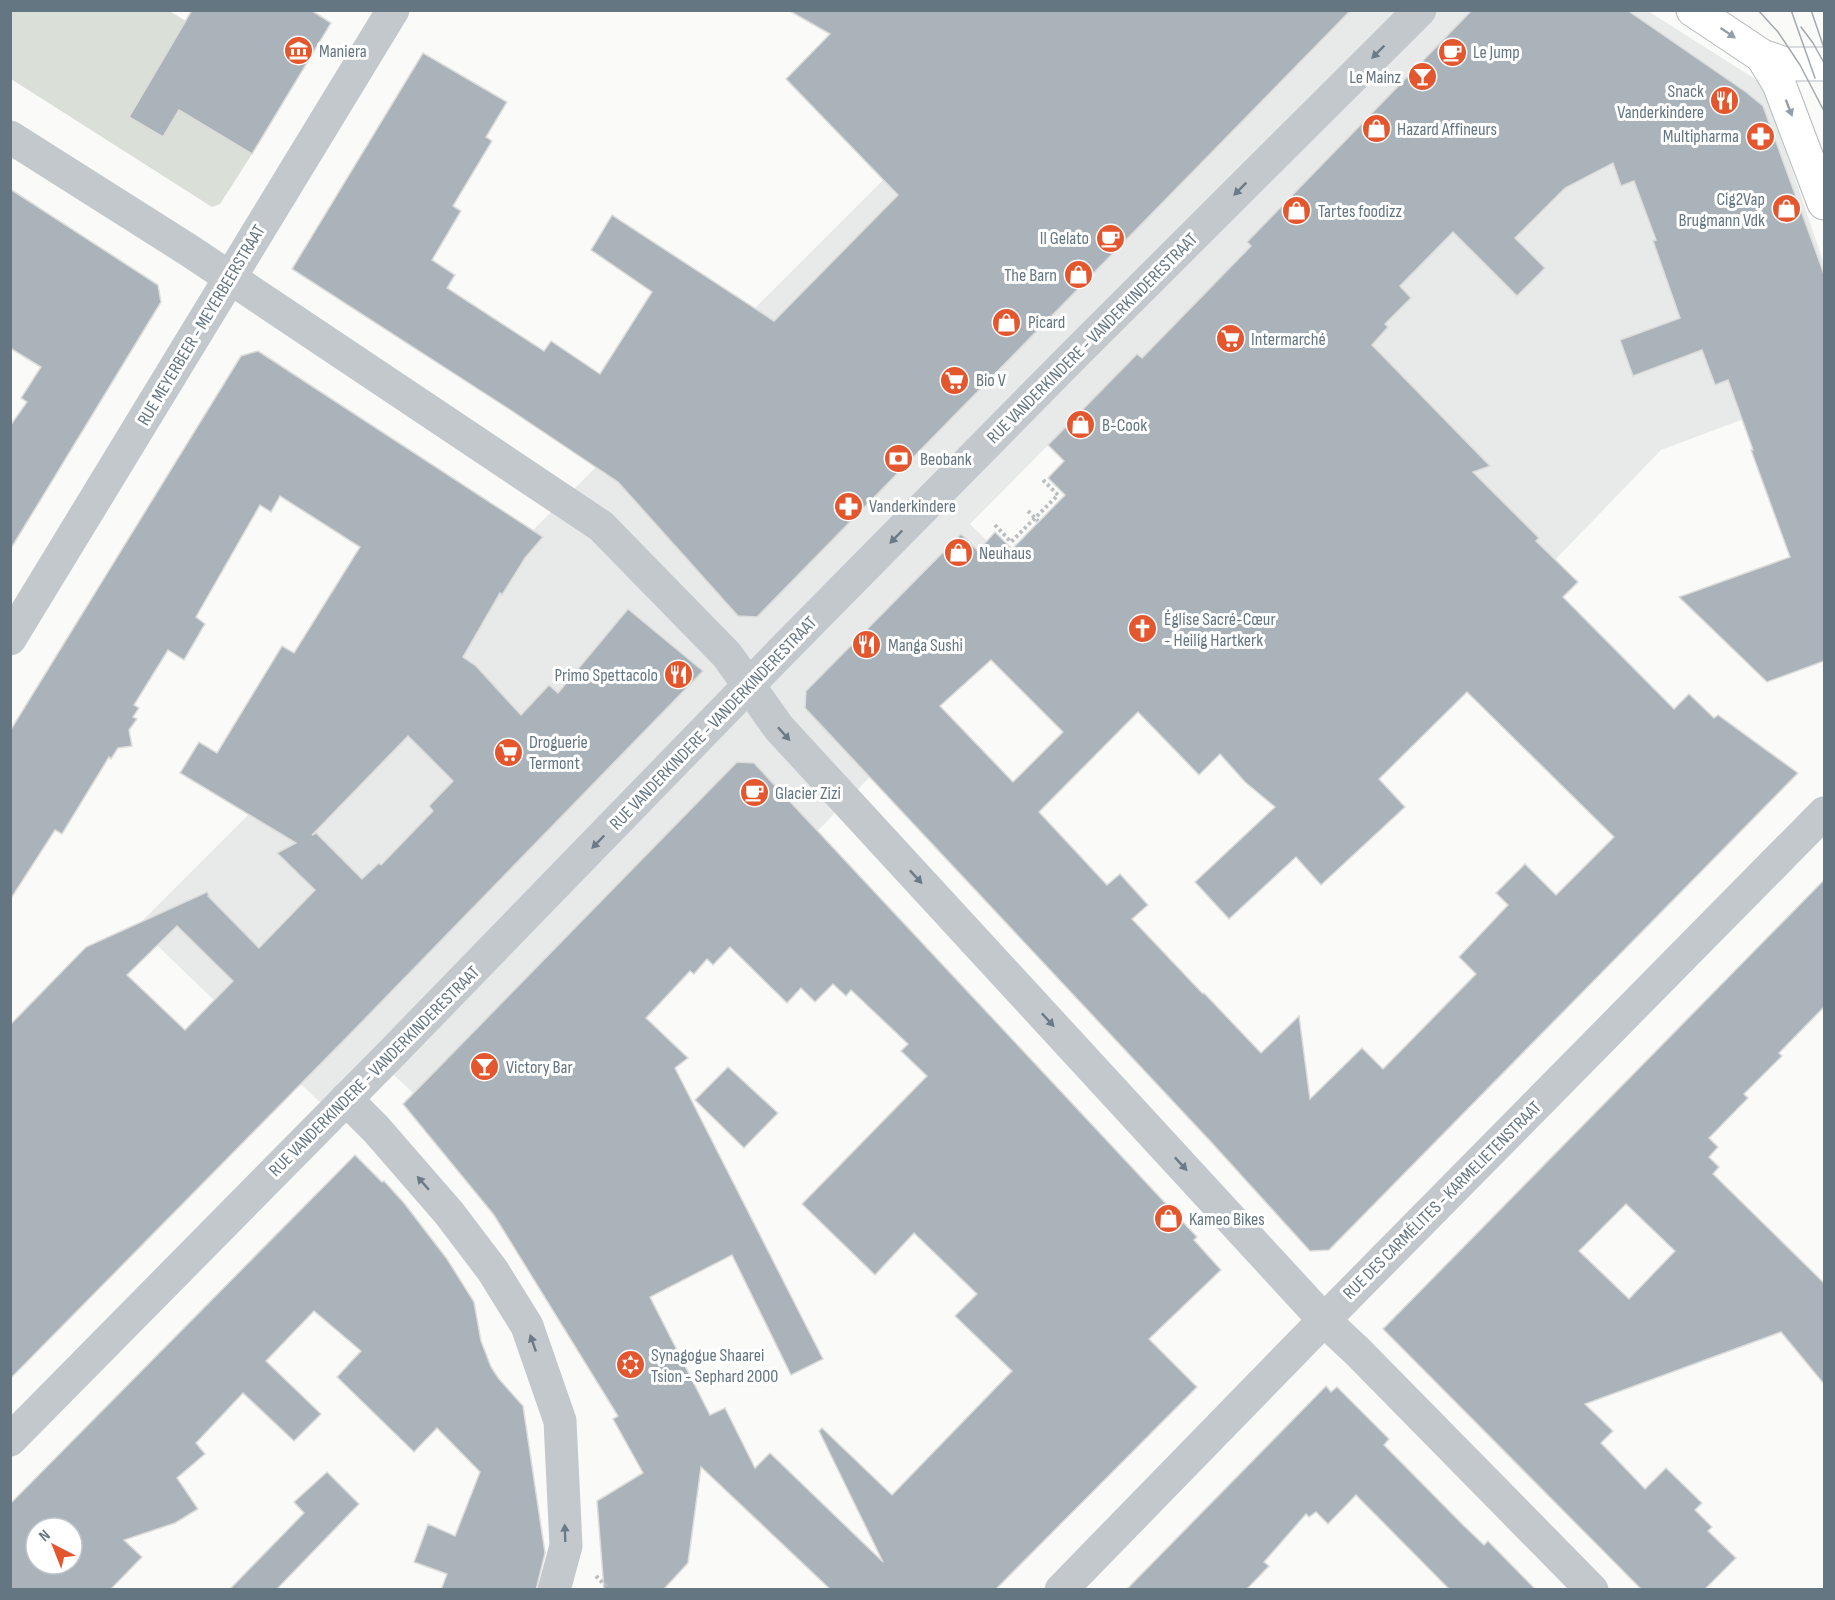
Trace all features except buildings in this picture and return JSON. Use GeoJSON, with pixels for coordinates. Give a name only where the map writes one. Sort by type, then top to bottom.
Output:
{"type":"FeatureCollection","features":[{"type":"Feature","properties":{"kind":"main road"},"geometry":{"type":"LineString","coordinates":[[1693,10],[1762,57],[1785,64],[1824,64]]}},
{"type":"Feature","properties":{"kind":"main road"},"geometry":{"type":"LineString","coordinates":[[1762,57],[1779,84],[1824,203]]}},
{"type":"Feature","properties":{"kind":"street","name":"RUE MEYERBEER - MEYERBEERSTRAAT"},"geometry":{"type":"LineString","coordinates":[[10,639],[393,10]]}},
{"type":"Feature","properties":{"kind":"street","name":"RUE VANDERKINDERE - VANDERKINDERESTRAAT"},"geometry":{"type":"LineString","coordinates":[[10,1440],[1074,354],[1420,10]]}},
{"type":"Feature","properties":{"kind":"street"},"geometry":{"type":"LineString","coordinates":[[10,137],[230,277],[601,526],[727,655],[779,728],[1324,1320],[1592,1590]]}},
{"type":"Feature","properties":{"kind":"street","name":"RUE DES CARMÉLITES - KARMELIETENSTRAAT"},"geometry":{"type":"LineString","coordinates":[[1061,1590],[1824,813]]}},
{"type":"Feature","properties":{"kind":"street"},"geometry":{"type":"LineString","coordinates":[[346,1099],[376,1129],[449,1213],[493,1270],[527,1326],[561,1421],[566,1546],[554,1590]]}},
{"type":"Feature","properties":{"kind":"path"},"geometry":{"type":"LineString","coordinates":[[995,525],[1011,542],[1036,520],[1058,495],[1041,478]]}},
{"type":"Feature","properties":{"kind":"path"},"geometry":{"type":"LineString","coordinates":[[1028,511],[1036,520]]}},
{"type":"Feature","properties":{"kind":"shaded area"},"geometry":{"type":"Polygon","coordinates":[[[10,11],[169,11],[186,21],[179,110],[252,154],[220,204],[212,207],[11,79],[10,11]]]}},
{"type":"Feature","properties":{"kind":"shaded area"},"geometry":{"type":"Polygon","coordinates":[[[1052,11],[1648,11],[1763,84],[1824,264],[1824,389],[1661,450],[1364,758],[1059,434],[970,524],[1044,596],[494,1167],[386,1068],[331,1113],[137,926],[1052,11]]]}},
{"type":"Feature","properties":{"kind":"tram line"},"geometry":{"type":"LineString","coordinates":[[1758,10],[1778,32],[1800,65],[1824,111]]}},
{"type":"Feature","properties":{"kind":"tram line"},"geometry":{"type":"LineString","coordinates":[[1791,10],[1815,78]]}},
{"type":"Feature","properties":{"kind":"tram line"},"geometry":{"type":"LineString","coordinates":[[1811,10],[1824,48]]}},
{"type":"Feature","properties":{"kind":"tram line"},"geometry":{"type":"LineString","coordinates":[[1801,27],[1824,63]]}},
{"type":"Feature","properties":{"kind":"place","name":"Maniera"},"geometry":{"type":"Point","coordinates":[298,51]}},
{"type":"Feature","properties":{"kind":"place","name":"Le Jump"},"geometry":{"type":"Point","coordinates":[1452,52]}},
{"type":"Feature","properties":{"kind":"place","name":"Le Mainz"},"geometry":{"type":"Point","coordinates":[1422,77]}},
{"type":"Feature","properties":{"kind":"place","name":"Snack Vanderkindere"},"geometry":{"type":"Point","coordinates":[1725,101]}},
{"type":"Feature","properties":{"kind":"place","name":"Hazard Affineurs"},"geometry":{"type":"Point","coordinates":[1376,129]}},
{"type":"Feature","properties":{"kind":"place","name":"Multipharma"},"geometry":{"type":"Point","coordinates":[1760,136]}},
{"type":"Feature","properties":{"kind":"place","name":"Cig2Vap Brugmann Vdk"},"geometry":{"type":"Point","coordinates":[1786,209]}},
{"type":"Feature","properties":{"kind":"place","name":"Tartes foodizz"},"geometry":{"type":"Point","coordinates":[1297,211]}},
{"type":"Feature","properties":{"kind":"place","name":"Il Gelato"},"geometry":{"type":"Point","coordinates":[1110,238]}},
{"type":"Feature","properties":{"kind":"place","name":"The Barn"},"geometry":{"type":"Point","coordinates":[1078,275]}},
{"type":"Feature","properties":{"kind":"place","name":"Picard"},"geometry":{"type":"Point","coordinates":[1007,322]}},
{"type":"Feature","properties":{"kind":"place","name":"Intermarché"},"geometry":{"type":"Point","coordinates":[1230,339]}},
{"type":"Feature","properties":{"kind":"place","name":"Bio V"},"geometry":{"type":"Point","coordinates":[955,380]}},
{"type":"Feature","properties":{"kind":"place","name":"B-Cook"},"geometry":{"type":"Point","coordinates":[1081,425]}},
{"type":"Feature","properties":{"kind":"place","name":"Beobank"},"geometry":{"type":"Point","coordinates":[899,459]}},
{"type":"Feature","properties":{"kind":"place","name":"Vanderkindere"},"geometry":{"type":"Point","coordinates":[848,506]}},
{"type":"Feature","properties":{"kind":"place","name":"Neuhaus"},"geometry":{"type":"Point","coordinates":[958,553]}},
{"type":"Feature","properties":{"kind":"place","name":"Église Sacré-Cœur - Heilig Hartkerk"},"geometry":{"type":"Point","coordinates":[1143,629]}},
{"type":"Feature","properties":{"kind":"place","name":"Manga Sushi"},"geometry":{"type":"Point","coordinates":[867,645]}},
{"type":"Feature","properties":{"kind":"place","name":"Primo Spettacolo"},"geometry":{"type":"Point","coordinates":[679,675]}},
{"type":"Feature","properties":{"kind":"place","name":"Droguerie Termont"},"geometry":{"type":"Point","coordinates":[508,752]}},
{"type":"Feature","properties":{"kind":"place","name":"Glacier Zizi"},"geometry":{"type":"Point","coordinates":[754,793]}},
{"type":"Feature","properties":{"kind":"place","name":"Victory Bar"},"geometry":{"type":"Point","coordinates":[485,1067]}},
{"type":"Feature","properties":{"kind":"place","name":"Kameo Bikes"},"geometry":{"type":"Point","coordinates":[1168,1219]}},
{"type":"Feature","properties":{"kind":"place","name":"Synagogue Shaarei Tsion - Sephard 2000"},"geometry":{"type":"Point","coordinates":[630,1365]}}]}
